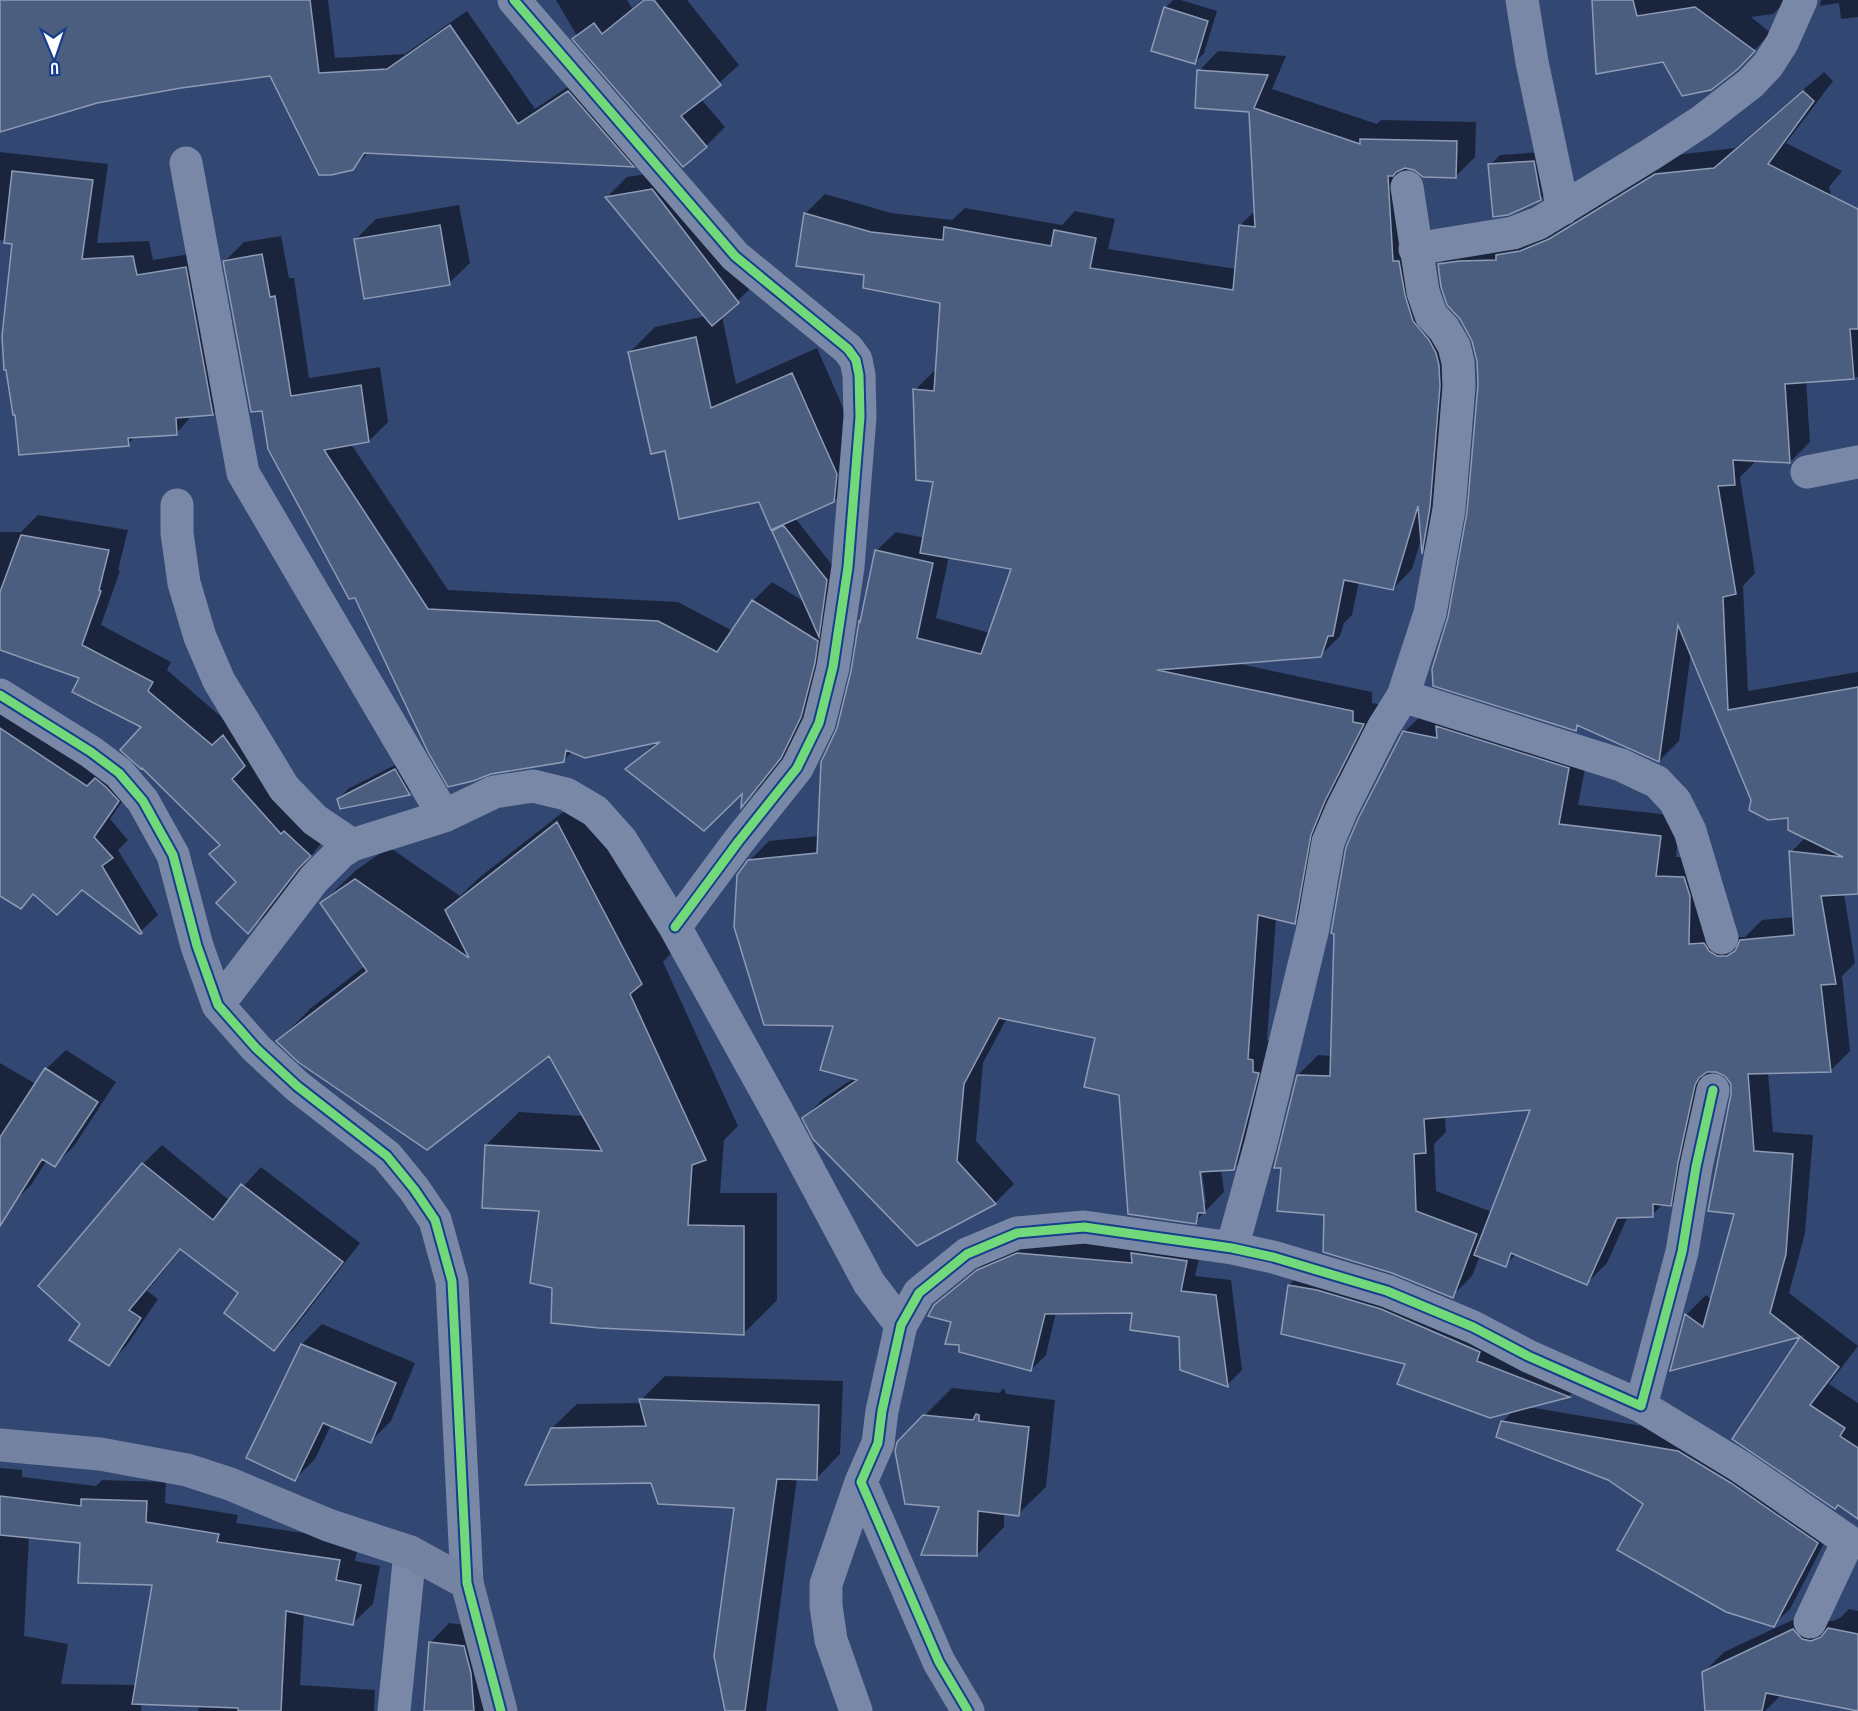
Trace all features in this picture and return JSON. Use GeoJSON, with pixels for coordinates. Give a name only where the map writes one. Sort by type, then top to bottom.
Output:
{"type":"FeatureCollection","features":[{"type":"Feature","properties":{"kind":"street"},"geometry":{"type":"LineString","coordinates":[[514,0],[735,256],[848,349],[856,360],[859,375],[860,417],[848,567],[833,667],[819,723],[797,768],[675,927]]}},
{"type":"Feature","properties":{"kind":"street"},"geometry":{"type":"LineString","coordinates":[[1522,0],[1532,62],[1563,209]]}},
{"type":"Feature","properties":{"kind":"street"},"geometry":{"type":"LineString","coordinates":[[1415,249],[1514,233],[1539,223],[1702,122],[1752,83],[1768,65],[1782,43],[1800,0]]}},
{"type":"Feature","properties":{"kind":"street"},"geometry":{"type":"LineString","coordinates":[[186,163],[243,473],[444,816]]}},
{"type":"Feature","properties":{"kind":"street"},"geometry":{"type":"LineString","coordinates":[[1232,1248],[1261,1143],[1313,927],[1329,842],[1342,808],[1383,728],[1403,696],[1430,613],[1449,509],[1459,386],[1458,362],[1454,346],[1444,329],[1431,315],[1423,291],[1407,187]]}},
{"type":"Feature","properties":{"kind":"street"},"geometry":{"type":"LineString","coordinates":[[1807,472],[1858,462]]}},
{"type":"Feature","properties":{"kind":"street"},"geometry":{"type":"LineString","coordinates":[[177,505],[177,533],[184,583],[200,638],[219,681],[284,788],[347,849]]}},
{"type":"Feature","properties":{"kind":"street"},"geometry":{"type":"LineString","coordinates":[[0,695],[91,752],[119,773],[142,801],[173,855],[197,946],[218,1005],[256,1048],[297,1086],[387,1156],[435,1220],[452,1281],[467,1583],[501,1711]]}},
{"type":"Feature","properties":{"kind":"street"},"geometry":{"type":"LineString","coordinates":[[1403,696],[1621,765],[1657,782],[1675,801],[1690,831],[1722,938]]}},
{"type":"Feature","properties":{"kind":"street"},"geometry":{"type":"LineString","coordinates":[[218,1005],[315,879],[347,849],[444,816],[494,792],[533,786],[566,794],[595,811],[621,840],[675,927],[869,1283],[901,1324]]}},
{"type":"Feature","properties":{"kind":"street"},"geometry":{"type":"LineString","coordinates":[[1641,1406],[1682,1252],[1696,1167],[1713,1090]]}},
{"type":"Feature","properties":{"kind":"street"},"geometry":{"type":"LineString","coordinates":[[856,1711],[831,1640],[826,1606],[826,1584],[861,1482],[878,1443],[882,1411],[901,1324],[919,1293],[967,1254],[1017,1233],[1084,1227],[1232,1248],[1273,1257],[1387,1291],[1473,1327],[1528,1356],[1641,1406],[1741,1467],[1853,1544],[1810,1622]]}},
{"type":"Feature","properties":{"kind":"street"},"geometry":{"type":"LineString","coordinates":[[0,1445],[100,1454],[187,1470],[230,1484],[328,1525],[411,1552],[467,1583]]}},
{"type":"Feature","properties":{"kind":"street"},"geometry":{"type":"LineString","coordinates":[[861,1482],[939,1662],[968,1711]]}},
{"type":"Feature","properties":{"kind":"street"},"geometry":{"type":"LineString","coordinates":[[394,1711],[411,1552]]}},
{"type":"Feature","properties":{"kind":"building"},"geometry":{"type":"Polygon","coordinates":[[[0,0],[310,0],[319,73],[387,69],[450,25],[518,124],[568,91],[634,167],[364,153],[353,170],[319,175],[270,76],[181,88],[97,103],[0,132],[0,0]]]}},
{"type":"Feature","properties":{"kind":"building"},"geometry":{"type":"Polygon","coordinates":[[[644,0],[654,0],[721,85],[681,116],[707,147],[683,167],[572,39],[594,23],[602,34],[644,0]]]}},
{"type":"Feature","properties":{"kind":"building"},"geometry":{"type":"Polygon","coordinates":[[[1592,0],[1633,0],[1637,16],[1695,7],[1755,51],[1738,69],[1711,90],[1682,96],[1663,62],[1596,74],[1592,0]]]}},
{"type":"Feature","properties":{"kind":"building"},"geometry":{"type":"Polygon","coordinates":[[[1164,7],[1208,21],[1195,64],[1151,51],[1164,7]]]}},
{"type":"Feature","properties":{"kind":"building"},"geometry":{"type":"Polygon","coordinates":[[[1197,70],[1268,75],[1254,108],[1360,144],[1360,139],[1457,141],[1456,178],[1423,177],[1414,170],[1405,168],[1393,176],[1388,176],[1393,261],[1399,261],[1405,295],[1413,321],[1429,340],[1439,365],[1440,386],[1430,507],[1422,554],[1418,506],[1393,590],[1344,580],[1333,636],[1328,636],[1321,657],[1157,670],[1353,711],[1353,722],[1364,724],[1325,801],[1311,835],[1295,924],[1258,915],[1248,1059],[1253,1060],[1253,1072],[1259,1073],[1234,1170],[1200,1172],[1205,1213],[1198,1213],[1196,1224],[1128,1214],[1119,1095],[1084,1087],[1095,1038],[999,1018],[964,1084],[957,1161],[996,1204],[917,1246],[813,1139],[802,1118],[857,1080],[820,1070],[833,1026],[764,1025],[734,927],[737,875],[748,860],[817,853],[821,762],[837,728],[875,550],[933,563],[917,638],[981,654],[1011,569],[920,553],[933,482],[916,480],[913,389],[934,391],[940,303],[863,288],[864,275],[796,266],[804,213],[871,232],[943,240],[944,227],[1051,246],[1054,230],[1096,238],[1090,268],[1233,290],[1239,225],[1255,227],[1249,112],[1195,108],[1197,70]]]}},
{"type":"Feature","properties":{"kind":"building"},"geometry":{"type":"Polygon","coordinates":[[[1803,91],[1814,101],[1768,164],[1858,209],[1858,329],[1850,329],[1854,379],[1785,384],[1790,463],[1733,460],[1735,485],[1718,486],[1736,594],[1723,597],[1728,710],[1858,687],[1858,894],[1821,896],[1836,984],[1821,985],[1831,1072],[1748,1074],[1754,1151],[1793,1154],[1786,1254],[1770,1313],[1839,1367],[1810,1405],[1845,1428],[1840,1436],[1858,1448],[1858,1519],[1838,1505],[1835,1509],[1732,1439],[1800,1337],[1670,1371],[1685,1314],[1703,1327],[1734,1214],[1708,1211],[1731,1094],[1731,1084],[1725,1076],[1716,1072],[1707,1072],[1699,1078],[1695,1085],[1671,1206],[1653,1204],[1653,1217],[1617,1218],[1587,1285],[1511,1253],[1506,1267],[1474,1255],[1530,1110],[1424,1119],[1426,1153],[1414,1154],[1416,1211],[1477,1234],[1453,1298],[1392,1273],[1323,1252],[1324,1215],[1277,1211],[1281,1168],[1274,1168],[1297,1075],[1330,1076],[1334,934],[1331,933],[1346,847],[1403,731],[1437,738],[1436,726],[1569,768],[1559,824],[1661,836],[1656,876],[1684,877],[1690,896],[1689,944],[1704,943],[1709,951],[1717,956],[1727,956],[1735,951],[1740,940],[1794,935],[1789,851],[1843,857],[1788,830],[1788,818],[1768,820],[1749,810],[1751,800],[1678,625],[1659,762],[1577,725],[1576,731],[1433,686],[1432,669],[1448,617],[1467,512],[1478,385],[1477,361],[1472,341],[1460,319],[1447,305],[1441,287],[1438,264],[1496,260],[1496,255],[1520,251],[1549,239],[1655,174],[1714,168],[1803,91]]]}},
{"type":"Feature","properties":{"kind":"building"},"geometry":{"type":"Polygon","coordinates":[[[1534,161],[1541,200],[1508,215],[1493,217],[1488,164],[1534,161]]]}},
{"type":"Feature","properties":{"kind":"building"},"geometry":{"type":"Polygon","coordinates":[[[12,171],[93,180],[82,259],[133,256],[137,275],[186,267],[213,415],[176,418],[177,435],[128,438],[129,446],[19,455],[15,415],[13,415],[6,370],[4,370],[2,336],[12,244],[4,243],[12,171]]]}},
{"type":"Feature","properties":{"kind":"building"},"geometry":{"type":"Polygon","coordinates":[[[652,189],[739,303],[712,326],[605,197],[652,189]]]}},
{"type":"Feature","properties":{"kind":"building"},"geometry":{"type":"Polygon","coordinates":[[[440,225],[450,285],[364,299],[354,239],[440,225]]]}},
{"type":"Feature","properties":{"kind":"building"},"geometry":{"type":"Polygon","coordinates":[[[262,254],[270,297],[275,296],[291,396],[361,385],[369,442],[324,450],[428,609],[658,621],[717,652],[752,600],[818,641],[815,663],[801,717],[781,758],[741,808],[742,794],[704,831],[625,769],[660,742],[585,758],[566,750],[564,762],[491,774],[448,787],[428,752],[355,598],[349,599],[268,449],[262,411],[251,412],[223,261],[262,254]]]}},
{"type":"Feature","properties":{"kind":"building"},"geometry":{"type":"Polygon","coordinates":[[[696,337],[711,408],[792,373],[837,474],[834,502],[771,530],[759,502],[679,519],[665,451],[651,454],[628,352],[696,337]]]}},
{"type":"Feature","properties":{"kind":"building"},"geometry":{"type":"Polygon","coordinates":[[[783,525],[827,580],[819,637],[772,531],[783,525]]]}},
{"type":"Feature","properties":{"kind":"building"},"geometry":{"type":"Polygon","coordinates":[[[21,535],[109,550],[99,590],[101,591],[82,645],[153,682],[148,691],[212,745],[223,735],[245,766],[232,779],[281,834],[284,831],[311,856],[248,934],[216,903],[236,882],[209,854],[220,845],[142,768],[120,750],[141,727],[72,692],[79,678],[0,650],[0,592],[21,535]]]}},
{"type":"Feature","properties":{"kind":"building"},"geometry":{"type":"Polygon","coordinates":[[[0,728],[87,786],[95,778],[119,801],[94,837],[113,858],[102,866],[142,933],[140,934],[82,890],[57,915],[33,894],[21,909],[0,896],[0,728]]]}},
{"type":"Feature","properties":{"kind":"building"},"geometry":{"type":"Polygon","coordinates":[[[395,769],[410,795],[340,809],[337,799],[395,769]]]}},
{"type":"Feature","properties":{"kind":"building"},"geometry":{"type":"Polygon","coordinates":[[[557,822],[642,984],[630,994],[706,1160],[692,1165],[688,1225],[744,1226],[744,1335],[599,1328],[551,1323],[552,1288],[530,1283],[539,1211],[482,1208],[485,1145],[602,1151],[549,1056],[427,1150],[298,1062],[276,1041],[367,971],[320,903],[355,879],[469,958],[445,910],[557,822]]]}},
{"type":"Feature","properties":{"kind":"building"},"geometry":{"type":"Polygon","coordinates":[[[45,1068],[98,1102],[55,1167],[42,1159],[0,1226],[0,1137],[45,1068]]]}},
{"type":"Feature","properties":{"kind":"building"},"geometry":{"type":"Polygon","coordinates":[[[142,1163],[213,1220],[241,1184],[343,1262],[274,1351],[224,1313],[238,1293],[180,1249],[129,1310],[141,1318],[109,1366],[69,1340],[80,1324],[38,1286],[142,1163]]]}},
{"type":"Feature","properties":{"kind":"building"},"geometry":{"type":"Polygon","coordinates":[[[1017,1253],[1132,1263],[1131,1253],[1187,1261],[1181,1291],[1216,1295],[1228,1387],[1180,1370],[1179,1337],[1130,1330],[1132,1313],[1045,1314],[1031,1371],[959,1352],[959,1345],[945,1344],[951,1322],[928,1316],[934,1305],[977,1270],[1017,1253]]]}},
{"type":"Feature","properties":{"kind":"building"},"geometry":{"type":"Polygon","coordinates":[[[1288,1285],[1317,1290],[1381,1309],[1480,1352],[1477,1361],[1570,1397],[1490,1418],[1397,1384],[1405,1364],[1281,1334],[1288,1285]]]}},
{"type":"Feature","properties":{"kind":"building"},"geometry":{"type":"Polygon","coordinates":[[[301,1344],[396,1383],[371,1443],[323,1423],[295,1481],[246,1458],[301,1344]]]}},
{"type":"Feature","properties":{"kind":"building"},"geometry":{"type":"Polygon","coordinates":[[[639,1399],[819,1405],[817,1480],[777,1479],[745,1711],[725,1711],[714,1656],[734,1508],[658,1504],[651,1483],[525,1485],[551,1428],[646,1426],[639,1399]]]}},
{"type":"Feature","properties":{"kind":"building"},"geometry":{"type":"Polygon","coordinates":[[[976,1414],[979,1415],[979,1421],[1029,1427],[1019,1516],[978,1511],[977,1556],[921,1555],[939,1507],[905,1504],[895,1451],[897,1442],[923,1415],[973,1420],[976,1414]]]}},
{"type":"Feature","properties":{"kind":"building"},"geometry":{"type":"Polygon","coordinates":[[[1501,1421],[1678,1451],[1731,1483],[1818,1543],[1774,1627],[1726,1612],[1617,1550],[1643,1504],[1608,1480],[1496,1437],[1501,1421]]]}},
{"type":"Feature","properties":{"kind":"building"},"geometry":{"type":"Polygon","coordinates":[[[0,1496],[81,1506],[81,1499],[147,1501],[146,1522],[219,1534],[217,1542],[340,1560],[336,1580],[361,1585],[353,1625],[286,1611],[281,1711],[238,1711],[238,1708],[132,1704],[152,1585],[78,1583],[80,1543],[0,1535],[0,1496]]]}},
{"type":"Feature","properties":{"kind":"building"},"geometry":{"type":"Polygon","coordinates":[[[1828,1628],[1858,1634],[1858,1711],[1766,1693],[1762,1711],[1705,1711],[1702,1672],[1793,1629],[1802,1639],[1811,1641],[1821,1637],[1828,1628]]]}},
{"type":"Feature","properties":{"kind":"building"},"geometry":{"type":"Polygon","coordinates":[[[429,1642],[464,1646],[471,1673],[474,1711],[424,1711],[429,1642]]]}},
{"type":"Feature","properties":{"kind":"cycle path"},"geometry":{"type":"LineString","coordinates":[[514,0],[735,256],[848,349],[856,360],[859,375],[860,417],[848,567],[833,667],[819,723],[797,768],[675,927]]}},
{"type":"Feature","properties":{"kind":"cycle path"},"geometry":{"type":"LineString","coordinates":[[0,695],[91,752],[119,773],[143,801],[173,855],[197,946],[218,1005],[256,1048],[297,1086],[387,1156],[435,1220],[452,1281],[467,1583],[501,1711]]}},
{"type":"Feature","properties":{"kind":"cycle path"},"geometry":{"type":"LineString","coordinates":[[968,1711],[939,1662],[861,1482],[878,1443],[882,1411],[901,1325],[919,1293],[967,1254],[1017,1233],[1084,1227],[1232,1248],[1273,1257],[1387,1291],[1473,1327],[1528,1356],[1641,1406],[1682,1252],[1696,1167],[1713,1090]]}}]}
